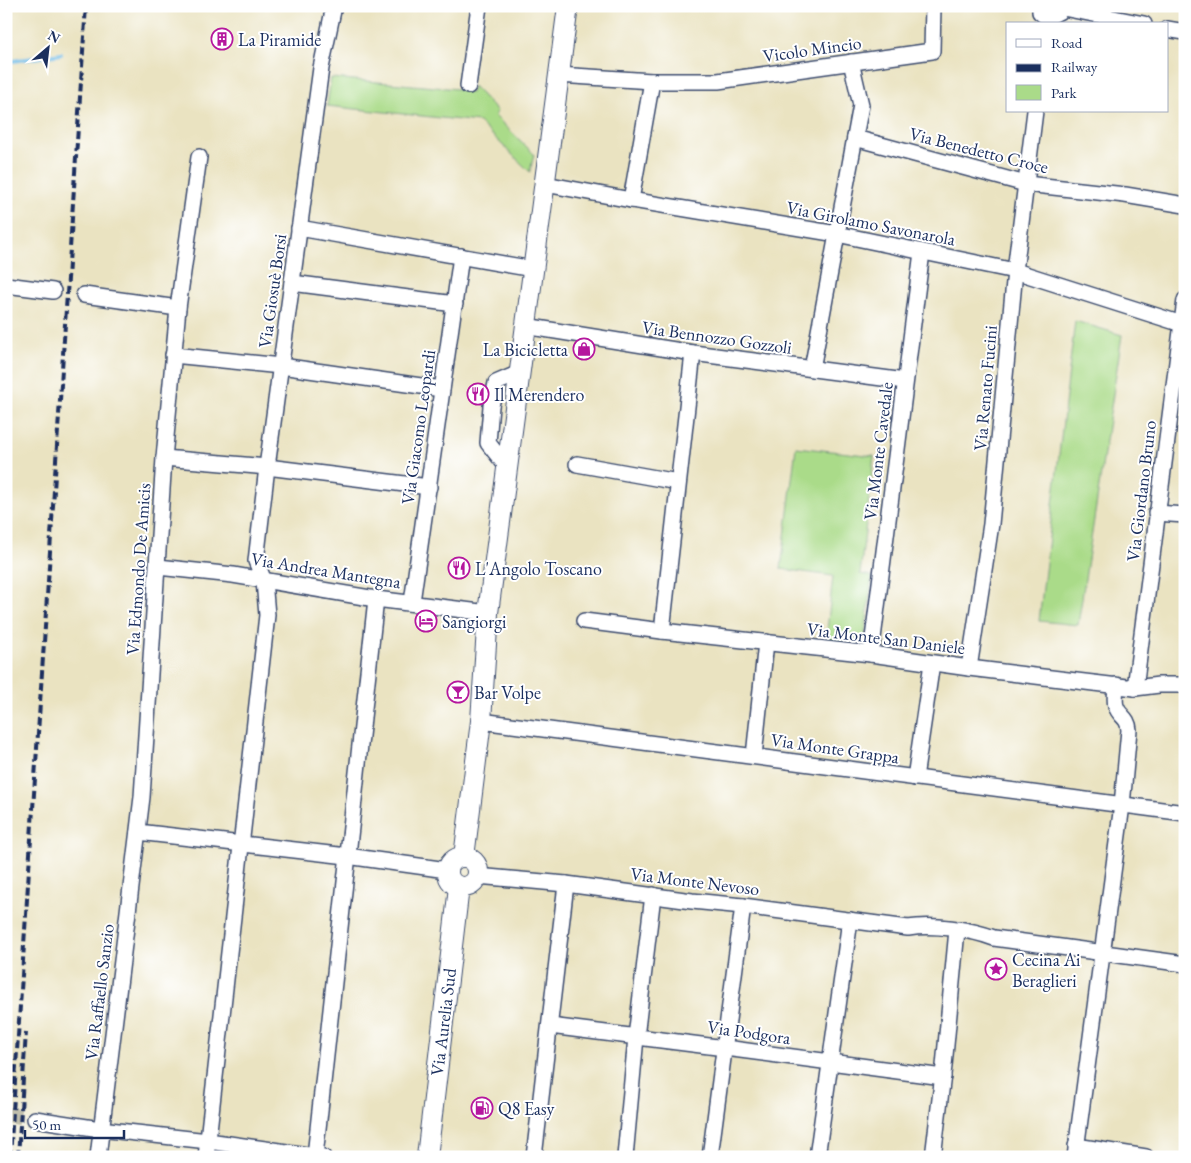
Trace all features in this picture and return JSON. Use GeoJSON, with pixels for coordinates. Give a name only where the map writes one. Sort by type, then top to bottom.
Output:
{"type":"FeatureCollection","features":[{"type":"Feature","properties":{"kind":"street","name":"Via Giosuè Borsi"},"geometry":{"type":"LineString","coordinates":[[206,1157],[267,615],[264,581],[256,561],[321,68],[334,6]]}},
{"type":"Feature","properties":{"kind":"street"},"geometry":{"type":"LineString","coordinates":[[468,86],[479,6]]}},
{"type":"Feature","properties":{"kind":"street"},"geometry":{"type":"LineString","coordinates":[[464,857],[481,721],[488,613],[568,6]]}},
{"type":"Feature","properties":{"kind":"street","name":"Vicolo Mincio"},"geometry":{"type":"LineString","coordinates":[[558,75],[652,81],[718,81],[932,51],[933,6]]}},
{"type":"Feature","properties":{"kind":"street"},"geometry":{"type":"LineString","coordinates":[[1040,13],[1060,11],[1064,7],[1135,22]]}},
{"type":"Feature","properties":{"kind":"street"},"geometry":{"type":"LineString","coordinates":[[1168,28],[1185,32]]}},
{"type":"Feature","properties":{"kind":"street"},"geometry":{"type":"LineString","coordinates":[[812,369],[861,105],[851,62]]}},
{"type":"Feature","properties":{"kind":"street"},"geometry":{"type":"LineString","coordinates":[[631,200],[652,81]]}},
{"type":"Feature","properties":{"kind":"street","name":"Via Renato Fucini"},"geometry":{"type":"LineString","coordinates":[[969,668],[991,524],[1015,271],[1035,112]]}},
{"type":"Feature","properties":{"kind":"street","name":"Via Benedetto Croce"},"geometry":{"type":"LineString","coordinates":[[855,138],[1026,184],[1125,195],[1185,206]]}},
{"type":"Feature","properties":{"kind":"street","name":"Via Edmondo De Amicis"},"geometry":{"type":"LineString","coordinates":[[138,832],[173,355],[199,157]]}},
{"type":"Feature","properties":{"kind":"street","name":"Via Girolamo Savonarola"},"geometry":{"type":"LineString","coordinates":[[544,184],[837,234],[1015,271],[1183,325]]}},
{"type":"Feature","properties":{"kind":"street"},"geometry":{"type":"LineString","coordinates":[[299,228],[533,269]]}},
{"type":"Feature","properties":{"kind":"street","name":"Via Monte Cavedale"},"geometry":{"type":"LineString","coordinates":[[872,654],[922,252]]}},
{"type":"Feature","properties":{"kind":"street","name":"Via Giacomo Leopardi"},"geometry":{"type":"LineString","coordinates":[[412,602],[462,256]]}},
{"type":"Feature","properties":{"kind":"street"},"geometry":{"type":"LineString","coordinates":[[292,283],[454,304]]}},
{"type":"Feature","properties":{"kind":"street"},"geometry":{"type":"LineString","coordinates":[[6,285],[53,291]]}},
{"type":"Feature","properties":{"kind":"street"},"geometry":{"type":"LineString","coordinates":[[84,295],[178,308]]}},
{"type":"Feature","properties":{"kind":"street","name":"Via Giordano Bruno"},"geometry":{"type":"LineString","coordinates":[[1135,688],[1156,513],[1185,300]]}},
{"type":"Feature","properties":{"kind":"street","name":"Via Bennozzo Gozzoli"},"geometry":{"type":"LineString","coordinates":[[525,326],[693,353],[905,381]]}},
{"type":"Feature","properties":{"kind":"street"},"geometry":{"type":"LineString","coordinates":[[662,631],[693,353]]}},
{"type":"Feature","properties":{"kind":"street"},"geometry":{"type":"LineString","coordinates":[[173,355],[281,366],[442,389]]}},
{"type":"Feature","properties":{"kind":"street"},"geometry":{"type":"LineString","coordinates":[[164,458],[267,467],[428,486]]}},
{"type":"Feature","properties":{"kind":"street"},"geometry":{"type":"LineString","coordinates":[[577,464],[678,482]]}},
{"type":"Feature","properties":{"kind":"street"},"geometry":{"type":"LineString","coordinates":[[1156,513],[1185,515]]}},
{"type":"Feature","properties":{"kind":"street","name":"Via Andrea Mantegna"},"geometry":{"type":"LineString","coordinates":[[158,567],[232,575],[376,599],[488,613]]}},
{"type":"Feature","properties":{"kind":"street"},"geometry":{"type":"LineString","coordinates":[[35,1119],[100,1129],[208,1140],[319,1156],[347,856],[376,599]]}},
{"type":"Feature","properties":{"kind":"street","name":"Via Monte San Daniele"},"geometry":{"type":"LineString","coordinates":[[584,621],[872,654],[1135,688],[1185,685]]}},
{"type":"Feature","properties":{"kind":"street"},"geometry":{"type":"LineString","coordinates":[[754,756],[766,642]]}},
{"type":"Feature","properties":{"kind":"street"},"geometry":{"type":"LineString","coordinates":[[915,778],[932,663]]}},
{"type":"Feature","properties":{"kind":"street"},"geometry":{"type":"LineString","coordinates":[[1116,685],[1115,704],[1128,722],[1129,730],[1122,805],[1076,1152],[1146,1157]]}},
{"type":"Feature","properties":{"kind":"street","name":"Via Monte Grappa"},"geometry":{"type":"LineString","coordinates":[[481,721],[1185,813]]}},
{"type":"Feature","properties":{"kind":"street"},"geometry":{"type":"LineString","coordinates":[[138,832],[347,856],[447,870]]}},
{"type":"Feature","properties":{"kind":"street","name":"Via Raffaello Sanzio"},"geometry":{"type":"LineString","coordinates":[[98,1157],[138,832]]}},
{"type":"Feature","properties":{"kind":"street"},"geometry":{"type":"LineString","coordinates":[[464,857],[475,863],[478,876],[472,884],[466,887],[459,887],[451,882],[447,870],[452,861],[464,857]]}},
{"type":"Feature","properties":{"kind":"street","name":"Via Monte Nevoso"},"geometry":{"type":"LineString","coordinates":[[478,876],[566,884],[850,920],[908,928],[921,934],[957,934],[980,942],[994,938],[1185,964]]}},
{"type":"Feature","properties":{"kind":"street"},"geometry":{"type":"LineString","coordinates":[[534,1157],[566,884]]}},
{"type":"Feature","properties":{"kind":"street","name":"Via Aurelia Sud"},"geometry":{"type":"LineString","coordinates":[[427,1157],[459,887]]}},
{"type":"Feature","properties":{"kind":"street"},"geometry":{"type":"LineString","coordinates":[[625,1157],[636,1037],[653,895]]}},
{"type":"Feature","properties":{"kind":"street"},"geometry":{"type":"LineString","coordinates":[[710,1157],[743,906]]}},
{"type":"Feature","properties":{"kind":"street"},"geometry":{"type":"LineString","coordinates":[[817,1157],[850,920]]}},
{"type":"Feature","properties":{"kind":"street"},"geometry":{"type":"LineString","coordinates":[[933,1157],[957,934]]}},
{"type":"Feature","properties":{"kind":"street","name":"Via Podgora"},"geometry":{"type":"LineString","coordinates":[[550,1026],[943,1077]]}},
{"type":"Feature","properties":{"kind":"green space"},"geometry":{"type":"Polygon","coordinates":[[[331,78],[458,89],[471,93],[473,86],[497,111],[495,116],[534,154],[530,172],[479,122],[327,106],[331,78]]]}},
{"type":"Feature","properties":{"kind":"green space"},"geometry":{"type":"Polygon","coordinates":[[[1075,321],[1122,335],[1078,625],[1039,621],[1075,321]]]}},
{"type":"Feature","properties":{"kind":"green space"},"geometry":{"type":"Polygon","coordinates":[[[796,447],[874,456],[860,574],[872,576],[864,644],[826,639],[833,576],[781,569],[796,447]]]}},
{"type":"Feature","properties":{"kind":"waterway"},"geometry":{"type":"LineString","coordinates":[[6,62],[61,54]]}},
{"type":"Feature","properties":{"kind":"tunnel"},"geometry":{"type":"LineString","coordinates":[[6,1114],[35,1119]]}},
{"type":"Feature","properties":{"kind":"railway"},"geometry":{"type":"LineString","coordinates":[[10,1157],[86,6]]}},
{"type":"Feature","properties":{"kind":"railway"},"geometry":{"type":"LineString","coordinates":[[18,1157],[26,1032]]}},
{"type":"Feature","properties":{"kind":"place","name":"La Piramide"},"geometry":{"type":"Point","coordinates":[222,39]}},
{"type":"Feature","properties":{"kind":"place","name":"La Bicicletta"},"geometry":{"type":"Point","coordinates":[584,349]}},
{"type":"Feature","properties":{"kind":"place","name":"Il Merendero"},"geometry":{"type":"Point","coordinates":[478,394]}},
{"type":"Feature","properties":{"kind":"place","name":"L'Angolo Toscano"},"geometry":{"type":"Point","coordinates":[459,568]}},
{"type":"Feature","properties":{"kind":"place","name":"Sangiorgi"},"geometry":{"type":"Point","coordinates":[426,621]}},
{"type":"Feature","properties":{"kind":"place","name":"Bar Volpe"},"geometry":{"type":"Point","coordinates":[458,692]}},
{"type":"Feature","properties":{"kind":"place","name":"Cecina Ai Beraglieri"},"geometry":{"type":"Point","coordinates":[996,969]}},
{"type":"Feature","properties":{"kind":"place","name":"Q8 Easy"},"geometry":{"type":"Point","coordinates":[482,1108]}}]}
